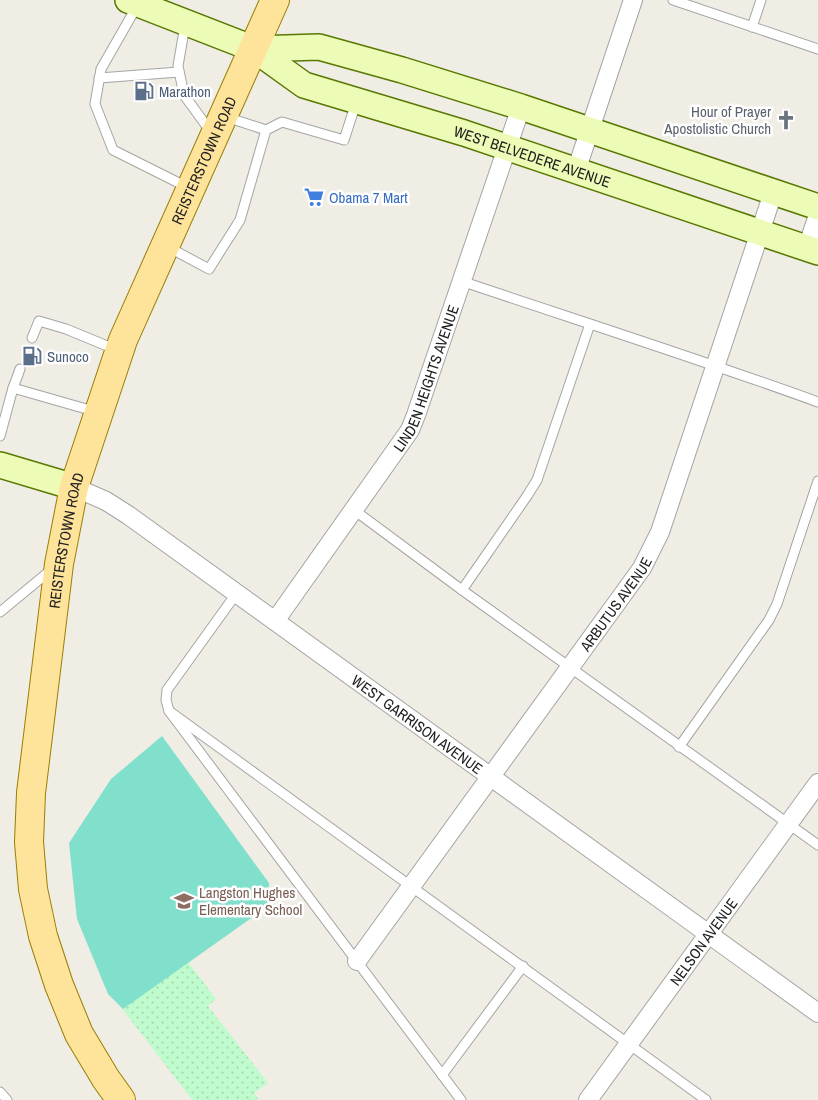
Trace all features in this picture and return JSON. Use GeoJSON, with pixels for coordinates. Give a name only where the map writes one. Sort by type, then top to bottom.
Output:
{"type":"FeatureCollection","features":[{"type":"Feature","properties":{"kind":"main road","name":"REISTERSTOWN ROAD"},"geometry":{"type":"LineString","coordinates":[[121,1100],[79,1034],[62,993],[43,936],[33,889],[30,842],[31,792],[59,564],[74,487],[119,351],[276,0]]}},
{"type":"Feature","properties":{"kind":"main road","name":"WEST BELVEDERE AVENUE"},"geometry":{"type":"LineString","coordinates":[[133,2],[254,49],[304,86],[357,100],[507,148],[812,250]]}},
{"type":"Feature","properties":{"kind":"main road","name":"WEST BELVEDERE AVENUE"},"geometry":{"type":"LineString","coordinates":[[254,49],[319,47],[402,70],[520,107],[818,207]]}},
{"type":"Feature","properties":{"kind":"main road","name":"WEST GARRISON AVENUE"},"geometry":{"type":"LineString","coordinates":[[0,465],[74,487]]}},
{"type":"Feature","properties":{"kind":"street"},"geometry":{"type":"LineString","coordinates":[[576,171],[632,0]]}},
{"type":"Feature","properties":{"kind":"street","name":"LINDEN HEIGHTS AVENUE"},"geometry":{"type":"LineString","coordinates":[[275,621],[410,430],[520,107]]}},
{"type":"Feature","properties":{"kind":"street","name":"ARBUTUS AVENUE"},"geometry":{"type":"LineString","coordinates":[[357,961],[642,568],[652,550],[717,365],[773,193]]}},
{"type":"Feature","properties":{"kind":"street"},"geometry":{"type":"LineString","coordinates":[[812,250],[818,214]]}},
{"type":"Feature","properties":{"kind":"street","name":"WEST GARRISON AVENUE"},"geometry":{"type":"LineString","coordinates":[[74,487],[106,501],[128,515],[818,1014]]}},
{"type":"Feature","properties":{"kind":"street","name":"NELSON AVENUE"},"geometry":{"type":"LineString","coordinates":[[588,1100],[818,783]]}},
{"type":"Feature","properties":{"kind":"lane"},"geometry":{"type":"LineString","coordinates":[[673,0],[818,49]]}},
{"type":"Feature","properties":{"kind":"lane"},"geometry":{"type":"LineString","coordinates":[[752,27],[761,0]]}},
{"type":"Feature","properties":{"kind":"lane"},"geometry":{"type":"LineString","coordinates":[[133,2],[101,69],[95,104],[113,150],[190,189]]}},
{"type":"Feature","properties":{"kind":"lane"},"geometry":{"type":"LineString","coordinates":[[186,22],[178,66],[184,95],[218,126],[266,130],[282,122],[344,140],[357,100]]}},
{"type":"Feature","properties":{"kind":"lane"},"geometry":{"type":"LineString","coordinates":[[99,78],[179,72]]}},
{"type":"Feature","properties":{"kind":"lane"},"geometry":{"type":"LineString","coordinates":[[165,245],[210,269],[240,220],[266,130]]}},
{"type":"Feature","properties":{"kind":"lane"},"geometry":{"type":"LineString","coordinates":[[461,281],[717,365],[818,402]]}},
{"type":"Feature","properties":{"kind":"lane"},"geometry":{"type":"LineString","coordinates":[[32,338],[39,321],[66,329],[119,351]]}},
{"type":"Feature","properties":{"kind":"lane"},"geometry":{"type":"LineString","coordinates":[[462,590],[528,496],[537,480],[590,324]]}},
{"type":"Feature","properties":{"kind":"lane"},"geometry":{"type":"LineString","coordinates":[[0,436],[12,388],[20,369]]}},
{"type":"Feature","properties":{"kind":"lane"},"geometry":{"type":"LineString","coordinates":[[12,388],[98,412]]}},
{"type":"Feature","properties":{"kind":"lane"},"geometry":{"type":"LineString","coordinates":[[679,747],[768,620],[777,604],[818,481]]}},
{"type":"Feature","properties":{"kind":"lane"},"geometry":{"type":"LineString","coordinates":[[354,510],[569,668],[818,845]]}},
{"type":"Feature","properties":{"kind":"lane"},"geometry":{"type":"LineString","coordinates":[[0,612],[59,564]]}},
{"type":"Feature","properties":{"kind":"lane"},"geometry":{"type":"LineString","coordinates":[[236,594],[167,690],[166,700],[169,711],[461,1100]]}},
{"type":"Feature","properties":{"kind":"lane"},"geometry":{"type":"LineString","coordinates":[[169,711],[706,1100]]}},
{"type":"Feature","properties":{"kind":"lane"},"geometry":{"type":"LineString","coordinates":[[442,1075],[523,966]]}},
{"type":"Feature","properties":{"kind":"lane"},"geometry":{"type":"LineString","coordinates":[[0,1092],[7,1100]]}},
{"type":"Feature","properties":{"kind":"green space"},"geometry":{"type":"Polygon","coordinates":[[[182,954],[216,999],[208,1006],[268,1083],[254,1093],[259,1100],[192,1100],[120,1006],[182,954]]]}},
{"type":"Feature","properties":{"kind":"shaded area"},"geometry":{"type":"Polygon","coordinates":[[[162,736],[269,883],[267,907],[123,1009],[108,994],[77,919],[69,843],[111,779],[162,736]]]}},
{"type":"Feature","properties":{"kind":"place","name":"Marathon"},"geometry":{"type":"Point","coordinates":[144,91]}},
{"type":"Feature","properties":{"kind":"place","name":"Hour of Prayer Apostolistic Church"},"geometry":{"type":"Point","coordinates":[786,120]}},
{"type":"Feature","properties":{"kind":"place","name":"Obama 7 Mart"},"geometry":{"type":"Point","coordinates":[314,197]}},
{"type":"Feature","properties":{"kind":"place","name":"Sunoco"},"geometry":{"type":"Point","coordinates":[32,356]}},
{"type":"Feature","properties":{"kind":"place","name":"Langston Hughes Elementary School"},"geometry":{"type":"Point","coordinates":[184,901]}}]}
